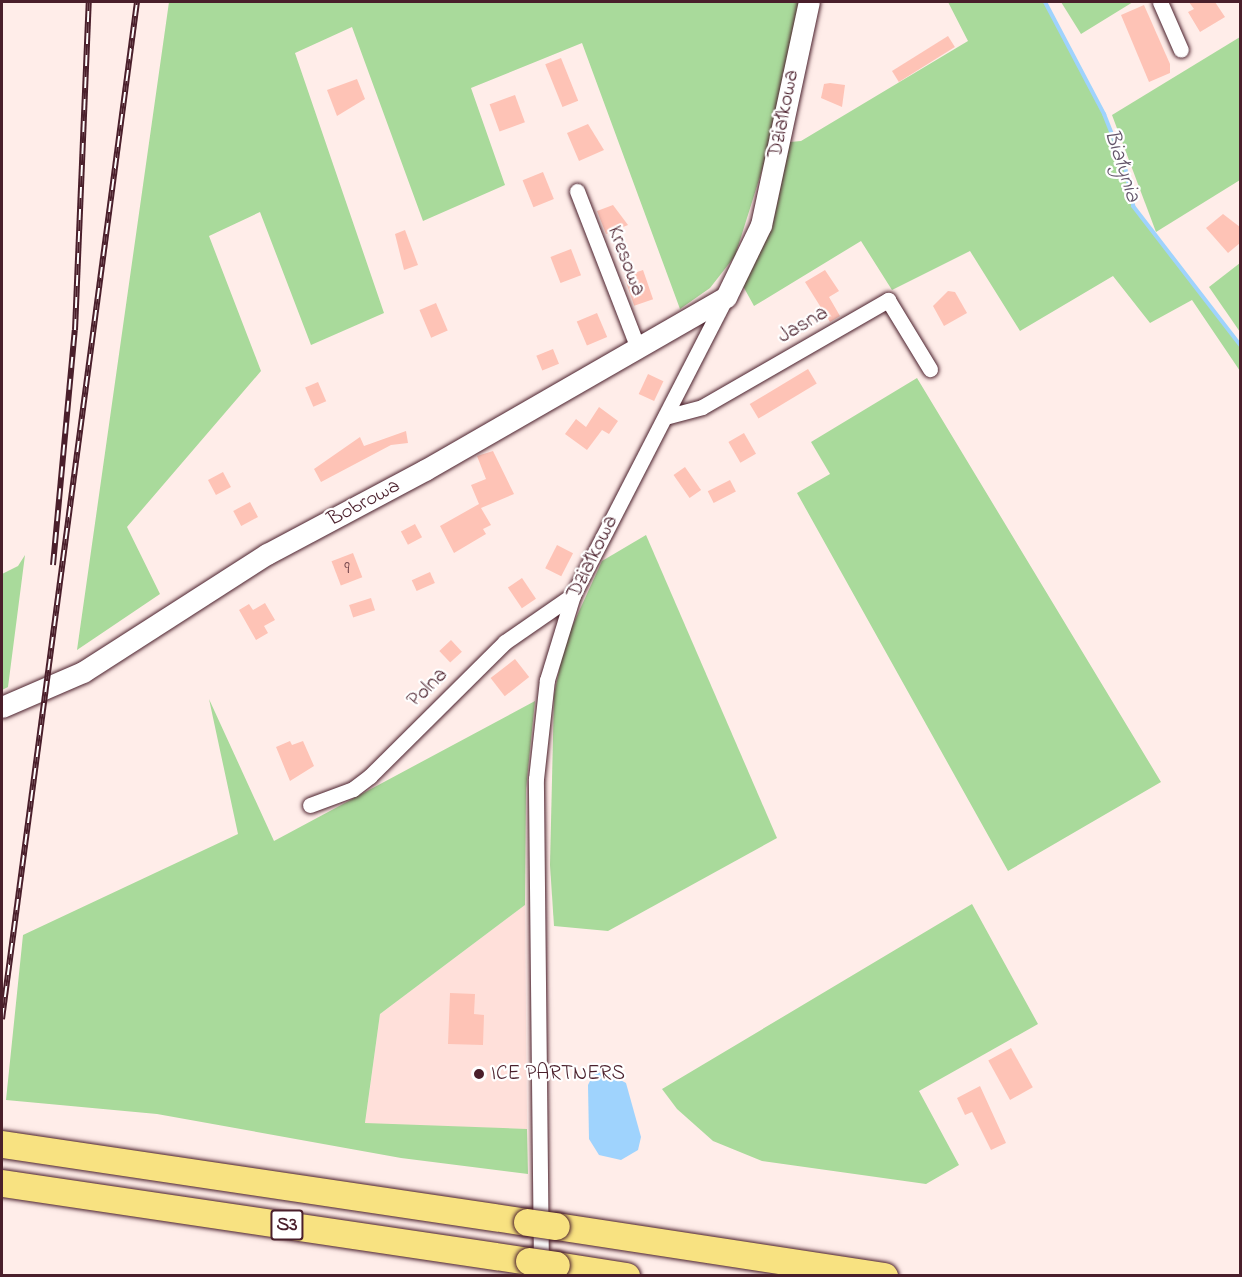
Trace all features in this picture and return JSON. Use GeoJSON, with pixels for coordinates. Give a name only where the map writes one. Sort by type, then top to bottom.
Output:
{"type":"FeatureCollection","features":[{"type":"Feature","properties":{"kind":"highway","name":"S3"},"geometry":{"type":"LineString","coordinates":[[2,1144],[884,1275]]}},
{"type":"Feature","properties":{"kind":"highway","name":"S3"},"geometry":{"type":"LineString","coordinates":[[2,1183],[542,1267],[626,1275]]}},
{"type":"Feature","properties":{"kind":"street","name":"Działkowa"},"geometry":{"type":"LineString","coordinates":[[542,1267],[537,1149],[536,779],[547,680],[573,595],[761,225],[809,2]]}},
{"type":"Feature","properties":{"kind":"street"},"geometry":{"type":"LineString","coordinates":[[1160,2],[1181,50]]}},
{"type":"Feature","properties":{"kind":"street","name":"Kresowa"},"geometry":{"type":"LineString","coordinates":[[577,191],[637,346]]}},
{"type":"Feature","properties":{"kind":"street","name":"Bobrowa"},"geometry":{"type":"LineString","coordinates":[[2,707],[83,672],[267,554],[425,470],[637,346],[726,297]]}},
{"type":"Feature","properties":{"kind":"street","name":"Jasna"},"geometry":{"type":"LineString","coordinates":[[665,417],[702,407],[888,300],[930,369]]}},
{"type":"Feature","properties":{"kind":"street","name":"Polna"},"geometry":{"type":"LineString","coordinates":[[310,805],[353,789],[370,776],[505,642],[573,595]]}},
{"type":"Feature","properties":{"kind":"shaded area"},"geometry":{"type":"Polygon","coordinates":[[[525,905],[527,1129],[365,1124],[380,1014],[525,905]]]}},
{"type":"Feature","properties":{"kind":"green space"},"geometry":{"type":"Polygon","coordinates":[[[169,2],[801,2],[775,129],[735,256],[710,288],[680,309],[582,43],[471,88],[505,185],[423,221],[352,27],[295,53],[384,313],[311,345],[260,212],[209,236],[261,371],[127,527],[160,594],[77,650],[169,2]]]}},
{"type":"Feature","properties":{"kind":"green space"},"geometry":{"type":"Polygon","coordinates":[[[948,2],[1045,2],[1104,114],[1125,167],[1133,206],[1240,345],[1240,371],[1192,300],[1150,323],[1113,276],[1020,331],[970,251],[892,290],[861,241],[754,306],[743,286],[772,228],[790,142],[801,141],[968,41],[948,2]]]}},
{"type":"Feature","properties":{"kind":"green space"},"geometry":{"type":"Polygon","coordinates":[[[1061,2],[1133,2],[1081,34],[1061,2]]]}},
{"type":"Feature","properties":{"kind":"green space"},"geometry":{"type":"Polygon","coordinates":[[[1240,37],[1240,180],[1156,232],[1112,115],[1240,37]]]}},
{"type":"Feature","properties":{"kind":"green space"},"geometry":{"type":"Polygon","coordinates":[[[1240,263],[1240,332],[1209,287],[1240,263]]]}},
{"type":"Feature","properties":{"kind":"green space"},"geometry":{"type":"Polygon","coordinates":[[[917,378],[1161,782],[1008,871],[797,493],[830,474],[811,442],[917,378]]]}},
{"type":"Feature","properties":{"kind":"green space"},"geometry":{"type":"Polygon","coordinates":[[[646,535],[777,838],[608,931],[554,926],[550,865],[554,695],[565,642],[602,561],[646,535]]]}},
{"type":"Feature","properties":{"kind":"green space"},"geometry":{"type":"Polygon","coordinates":[[[25,555],[8,687],[2,690],[2,574],[18,566],[25,555]]]}},
{"type":"Feature","properties":{"kind":"green space"},"geometry":{"type":"Polygon","coordinates":[[[209,699],[274,841],[535,701],[526,789],[525,905],[380,1014],[365,1123],[527,1129],[528,1174],[401,1158],[157,1114],[6,1100],[23,935],[238,834],[209,699]]]}},
{"type":"Feature","properties":{"kind":"green space"},"geometry":{"type":"Polygon","coordinates":[[[972,904],[1038,1024],[919,1091],[959,1165],[926,1184],[762,1161],[713,1141],[677,1109],[662,1089],[972,904]]]}},
{"type":"Feature","properties":{"kind":"water"},"geometry":{"type":"Polygon","coordinates":[[[604,1071],[626,1083],[641,1137],[638,1150],[621,1160],[599,1155],[589,1139],[588,1085],[593,1075],[604,1071]]]}},
{"type":"Feature","properties":{"kind":"building"},"geometry":{"type":"Polygon","coordinates":[[[1189,2],[1215,2],[1225,17],[1200,32],[1188,12],[1194,9],[1189,2]]]}},
{"type":"Feature","properties":{"kind":"building"},"geometry":{"type":"Polygon","coordinates":[[[1144,5],[1170,64],[1170,73],[1149,82],[1121,15],[1144,5]]]}},
{"type":"Feature","properties":{"kind":"building"},"geometry":{"type":"Polygon","coordinates":[[[948,36],[955,47],[899,82],[892,71],[948,36]]]}},
{"type":"Feature","properties":{"kind":"building"},"geometry":{"type":"Polygon","coordinates":[[[561,58],[578,101],[562,107],[545,64],[561,58]]]}},
{"type":"Feature","properties":{"kind":"building"},"geometry":{"type":"Polygon","coordinates":[[[357,79],[365,99],[337,116],[327,90],[357,79]]]}},
{"type":"Feature","properties":{"kind":"building"},"geometry":{"type":"Polygon","coordinates":[[[824,84],[845,85],[842,107],[821,98],[824,84]]]}},
{"type":"Feature","properties":{"kind":"building"},"geometry":{"type":"Polygon","coordinates":[[[515,95],[525,122],[500,131],[490,104],[515,95]]]}},
{"type":"Feature","properties":{"kind":"building"},"geometry":{"type":"Polygon","coordinates":[[[588,124],[604,150],[579,161],[567,133],[588,124]]]}},
{"type":"Feature","properties":{"kind":"building"},"geometry":{"type":"Polygon","coordinates":[[[543,172],[554,199],[533,207],[523,180],[543,172]]]}},
{"type":"Feature","properties":{"kind":"building"},"geometry":{"type":"Polygon","coordinates":[[[613,205],[628,225],[606,234],[597,211],[613,205]]]}},
{"type":"Feature","properties":{"kind":"building"},"geometry":{"type":"Polygon","coordinates":[[[1223,214],[1240,227],[1240,243],[1228,253],[1206,228],[1223,214]]]}},
{"type":"Feature","properties":{"kind":"building"},"geometry":{"type":"Polygon","coordinates":[[[405,230],[418,265],[404,270],[395,234],[405,230]]]}},
{"type":"Feature","properties":{"kind":"building"},"geometry":{"type":"Polygon","coordinates":[[[571,249],[581,275],[560,283],[550,257],[571,249]]]}},
{"type":"Feature","properties":{"kind":"building"},"geometry":{"type":"Polygon","coordinates":[[[643,270],[653,299],[634,306],[624,277],[643,270]]]}},
{"type":"Feature","properties":{"kind":"building"},"geometry":{"type":"Polygon","coordinates":[[[825,270],[839,291],[829,297],[840,316],[830,322],[805,282],[825,270]]]}},
{"type":"Feature","properties":{"kind":"building"},"geometry":{"type":"Polygon","coordinates":[[[948,291],[955,292],[967,313],[944,326],[933,306],[948,291]]]}},
{"type":"Feature","properties":{"kind":"building"},"geometry":{"type":"Polygon","coordinates":[[[436,303],[448,331],[431,338],[419,310],[436,303]]]}},
{"type":"Feature","properties":{"kind":"building"},"geometry":{"type":"Polygon","coordinates":[[[597,313],[607,337],[587,346],[577,322],[597,313]]]}},
{"type":"Feature","properties":{"kind":"building"},"geometry":{"type":"Polygon","coordinates":[[[553,349],[559,364],[542,371],[536,356],[553,349]]]}},
{"type":"Feature","properties":{"kind":"building"},"geometry":{"type":"Polygon","coordinates":[[[808,369],[817,384],[758,419],[750,404],[808,369]]]}},
{"type":"Feature","properties":{"kind":"building"},"geometry":{"type":"Polygon","coordinates":[[[648,374],[663,381],[654,401],[639,394],[648,374]]]}},
{"type":"Feature","properties":{"kind":"building"},"geometry":{"type":"Polygon","coordinates":[[[318,382],[326,401],[313,407],[305,387],[318,382]]]}},
{"type":"Feature","properties":{"kind":"building"},"geometry":{"type":"Polygon","coordinates":[[[599,407],[618,421],[609,434],[602,430],[587,450],[565,434],[576,419],[586,427],[599,407]]]}},
{"type":"Feature","properties":{"kind":"building"},"geometry":{"type":"Polygon","coordinates":[[[406,431],[408,443],[391,445],[321,482],[314,469],[360,437],[364,446],[406,431]]]}},
{"type":"Feature","properties":{"kind":"building"},"geometry":{"type":"Polygon","coordinates":[[[744,433],[756,454],[740,463],[728,442],[744,433]]]}},
{"type":"Feature","properties":{"kind":"building"},"geometry":{"type":"Polygon","coordinates":[[[493,451],[514,494],[481,508],[491,525],[483,529],[486,534],[454,553],[440,526],[479,504],[471,485],[486,479],[477,456],[493,451]]]}},
{"type":"Feature","properties":{"kind":"building"},"geometry":{"type":"Polygon","coordinates":[[[685,467],[701,490],[690,498],[674,475],[685,467]]]}},
{"type":"Feature","properties":{"kind":"building"},"geometry":{"type":"Polygon","coordinates":[[[223,472],[231,487],[216,495],[208,480],[223,472]]]}},
{"type":"Feature","properties":{"kind":"building"},"geometry":{"type":"Polygon","coordinates":[[[730,480],[736,492],[714,503],[708,491],[730,480]]]}},
{"type":"Feature","properties":{"kind":"building"},"geometry":{"type":"Polygon","coordinates":[[[250,502],[258,517],[241,526],[233,511],[250,502]]]}},
{"type":"Feature","properties":{"kind":"building"},"geometry":{"type":"Polygon","coordinates":[[[415,524],[422,537],[408,545],[401,532],[415,524]]]}},
{"type":"Feature","properties":{"kind":"building"},"geometry":{"type":"Polygon","coordinates":[[[557,545],[573,553],[561,576],[545,568],[557,545]]]}},
{"type":"Feature","properties":{"kind":"building"},"geometry":{"type":"Polygon","coordinates":[[[353,553],[362,577],[341,586],[332,561],[353,553]]]}},
{"type":"Feature","properties":{"kind":"building"},"geometry":{"type":"Polygon","coordinates":[[[430,572],[435,583],[417,591],[412,580],[430,572]]]}},
{"type":"Feature","properties":{"kind":"building"},"geometry":{"type":"Polygon","coordinates":[[[522,578],[536,599],[522,608],[508,588],[522,578]]]}},
{"type":"Feature","properties":{"kind":"building"},"geometry":{"type":"Polygon","coordinates":[[[371,598],[375,610],[353,617],[349,605],[371,598]]]}},
{"type":"Feature","properties":{"kind":"building"},"geometry":{"type":"Polygon","coordinates":[[[265,603],[275,620],[264,626],[268,633],[256,640],[239,610],[249,604],[253,610],[265,603]]]}},
{"type":"Feature","properties":{"kind":"building"},"geometry":{"type":"Polygon","coordinates":[[[451,640],[462,652],[450,663],[439,651],[451,640]]]}},
{"type":"Feature","properties":{"kind":"building"},"geometry":{"type":"Polygon","coordinates":[[[515,659],[529,677],[505,696],[491,678],[515,659]]]}},
{"type":"Feature","properties":{"kind":"building"},"geometry":{"type":"Polygon","coordinates":[[[290,741],[292,745],[303,741],[314,766],[290,781],[276,747],[290,741]]]}},
{"type":"Feature","properties":{"kind":"building"},"geometry":{"type":"Polygon","coordinates":[[[450,993],[475,994],[474,1014],[484,1015],[483,1045],[448,1044],[450,993]]]}},
{"type":"Feature","properties":{"kind":"building"},"geometry":{"type":"Polygon","coordinates":[[[1011,1048],[1033,1087],[1010,1100],[988,1061],[1011,1048]]]}},
{"type":"Feature","properties":{"kind":"building"},"geometry":{"type":"Polygon","coordinates":[[[980,1086],[1006,1143],[991,1150],[972,1112],[965,1115],[957,1098],[980,1086]]]}},
{"type":"Feature","properties":{"kind":"waterway","name":"Białynia"},"geometry":{"type":"LineString","coordinates":[[1045,2],[1104,114],[1125,167],[1133,206],[1240,345]]}},
{"type":"Feature","properties":{"kind":"railway"},"geometry":{"type":"LineString","coordinates":[[53,565],[75,330],[89,2]]}},
{"type":"Feature","properties":{"kind":"railway"},"geometry":{"type":"LineString","coordinates":[[2,1019],[137,2]]}},
{"type":"Feature","properties":{"kind":"place","name":"ICE PARTNERS"},"geometry":{"type":"Point","coordinates":[479,1074]}}]}
